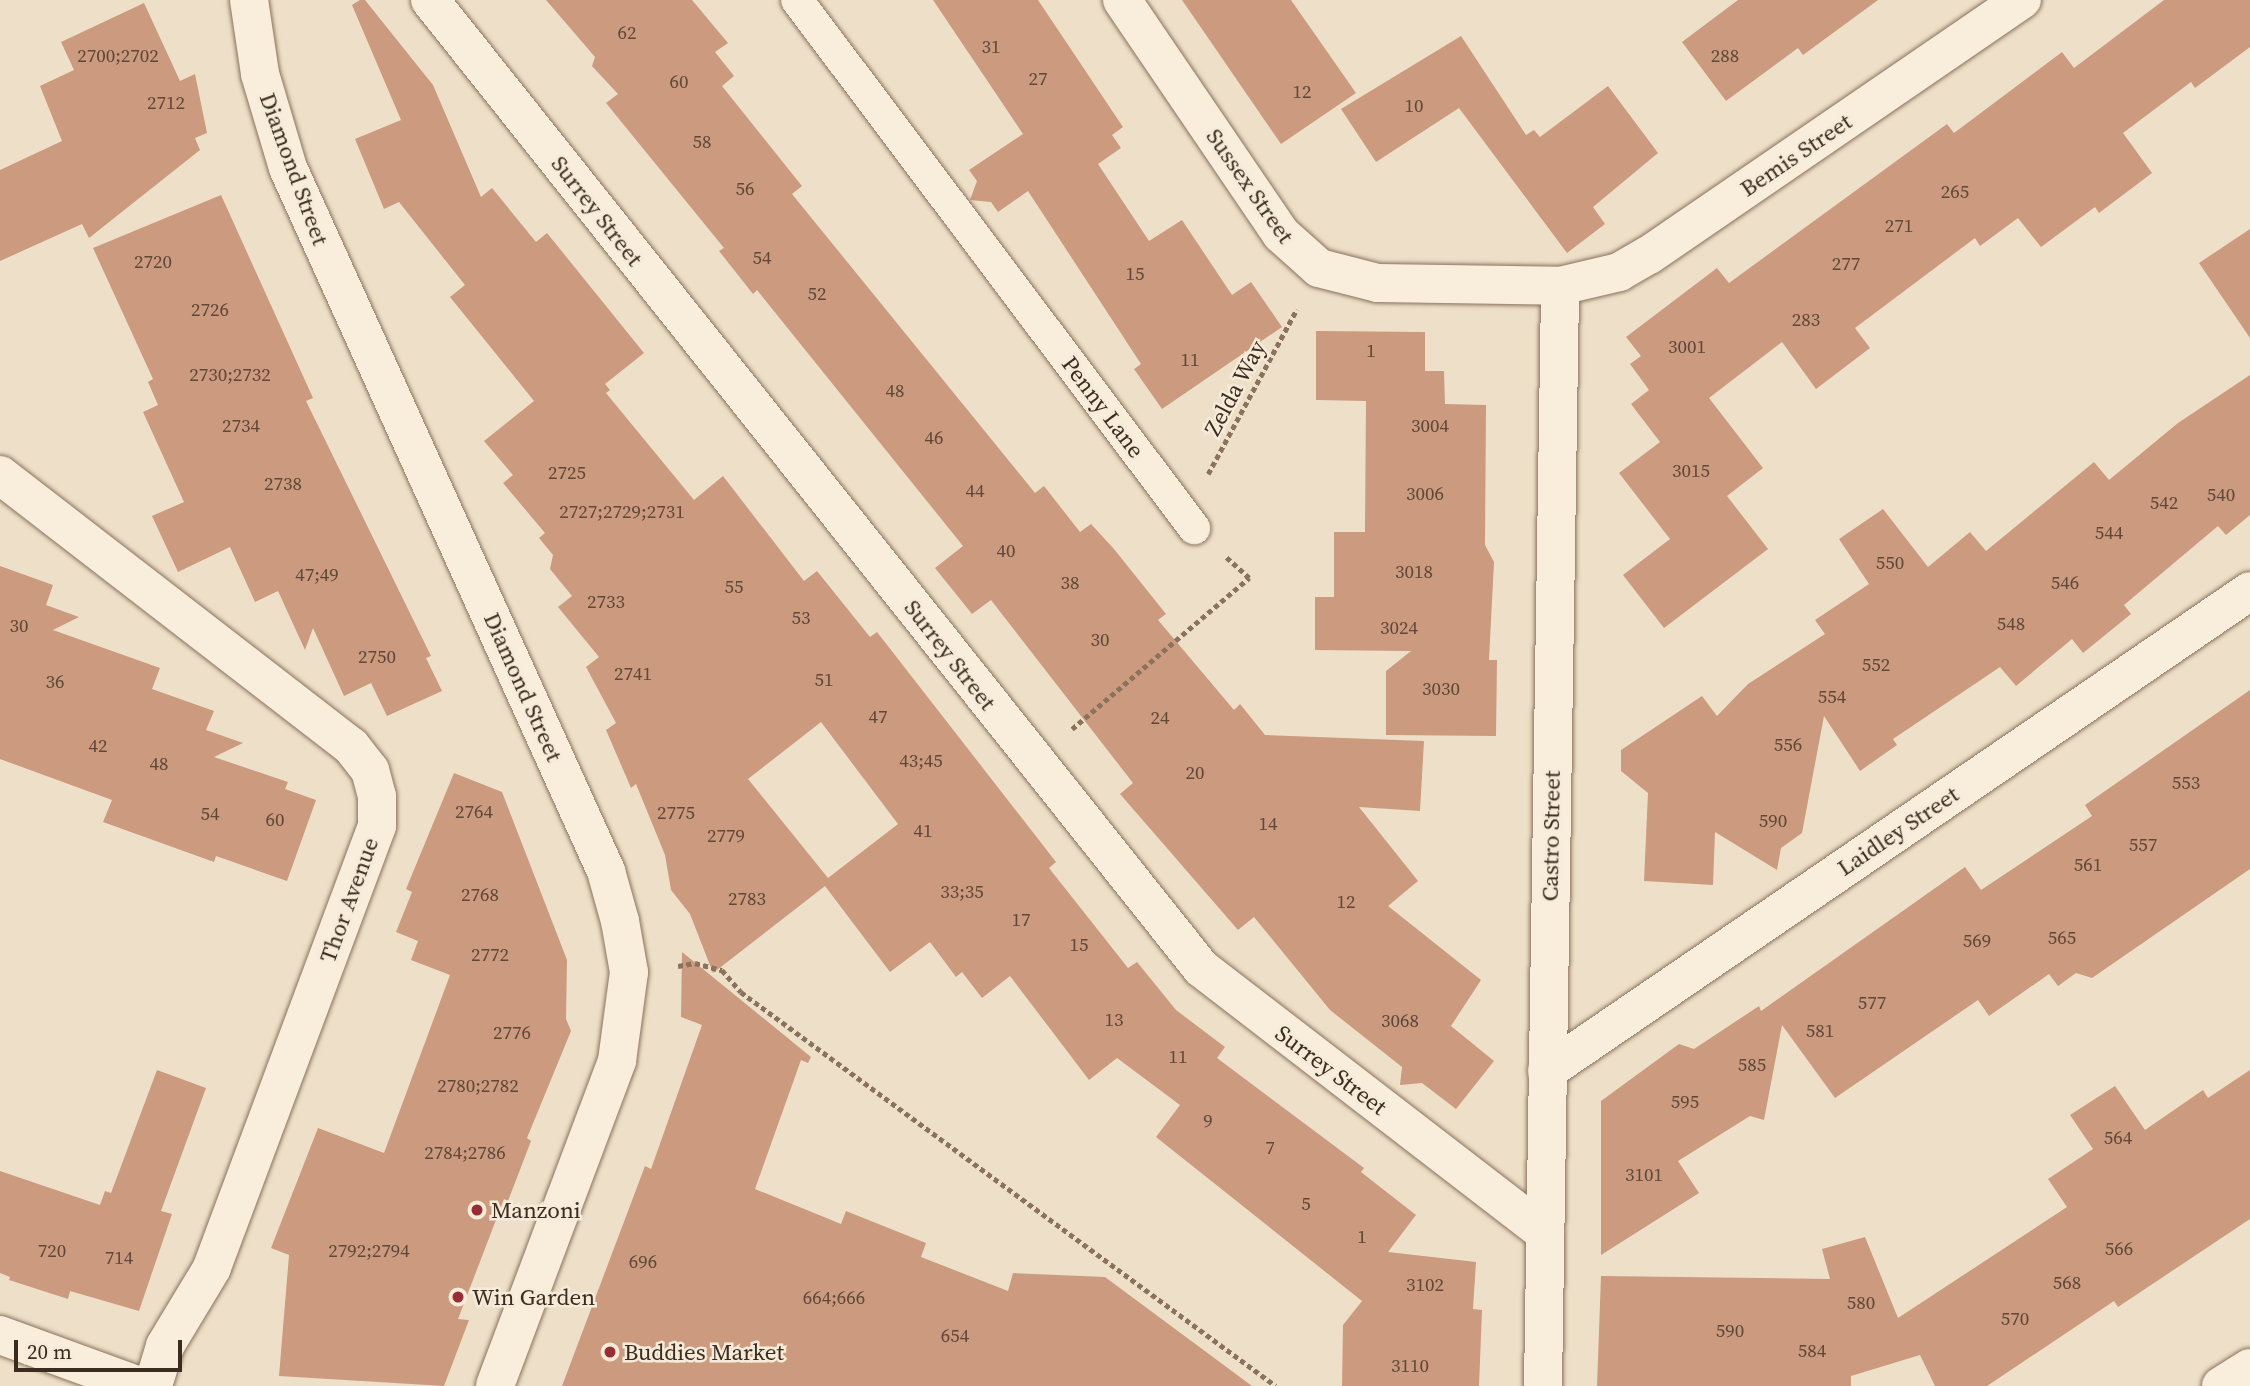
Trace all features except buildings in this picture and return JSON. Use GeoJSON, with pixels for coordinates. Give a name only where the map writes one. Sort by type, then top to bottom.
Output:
{"type":"FeatureCollection","features":[{"type":"Feature","properties":{"kind":"street","name":"Diamond Street"},"geometry":{"type":"LineString","coordinates":[[249,0],[260,74],[288,168],[606,871],[628,972],[617,1061],[495,1386]]}},
{"type":"Feature","properties":{"kind":"street","name":"Surrey Street"},"geometry":{"type":"LineString","coordinates":[[430,0],[1201,968],[1545,1233]]}},
{"type":"Feature","properties":{"kind":"street","name":"Sussex Street"},"geometry":{"type":"LineString","coordinates":[[1122,0],[1281,234],[1320,268],[1378,283],[1560,286]]}},
{"type":"Feature","properties":{"kind":"street","name":"Bemis Street"},"geometry":{"type":"LineString","coordinates":[[1560,286],[1609,275],[1649,255],[2022,0]]}},
{"type":"Feature","properties":{"kind":"street","name":"Castro Street"},"geometry":{"type":"LineString","coordinates":[[1543,1386],[1560,286]]}},
{"type":"Feature","properties":{"kind":"street","name":"Thor Avenue"},"geometry":{"type":"LineString","coordinates":[[0,475],[351,746],[370,770],[377,796],[376,826],[212,1268],[165,1346],[153,1386]]}},
{"type":"Feature","properties":{"kind":"street","name":"Laidley Street"},"geometry":{"type":"LineString","coordinates":[[1547,1071],[2250,591]]}},
{"type":"Feature","properties":{"kind":"street"},"geometry":{"type":"LineString","coordinates":[[0,1335],[139,1386]]}},
{"type":"Feature","properties":{"kind":"street"},"geometry":{"type":"LineString","coordinates":[[2221,1386],[2250,1368]]}},
{"type":"Feature","properties":{"kind":"lane","name":"Penny Lane"},"geometry":{"type":"LineString","coordinates":[[797,0],[1194,528]]}},
{"type":"Feature","properties":{"kind":"path","name":"Zelda Way"},"geometry":{"type":"LineString","coordinates":[[1194,528],[1199,490],[1320,268]]}},
{"type":"Feature","properties":{"kind":"path"},"geometry":{"type":"LineString","coordinates":[[1035,761],[1250,578],[1194,528]]}},
{"type":"Feature","properties":{"kind":"path"},"geometry":{"type":"LineString","coordinates":[[628,972],[695,963],[722,970],[741,992],[1276,1386]]}},
{"type":"Feature","properties":{"kind":"place","name":"Manzoni"},"geometry":{"type":"Point","coordinates":[477,1210]}},
{"type":"Feature","properties":{"kind":"place","name":"Win Garden"},"geometry":{"type":"Point","coordinates":[458,1297]}},
{"type":"Feature","properties":{"kind":"place","name":"Buddies Market"},"geometry":{"type":"Point","coordinates":[610,1352]}}]}
